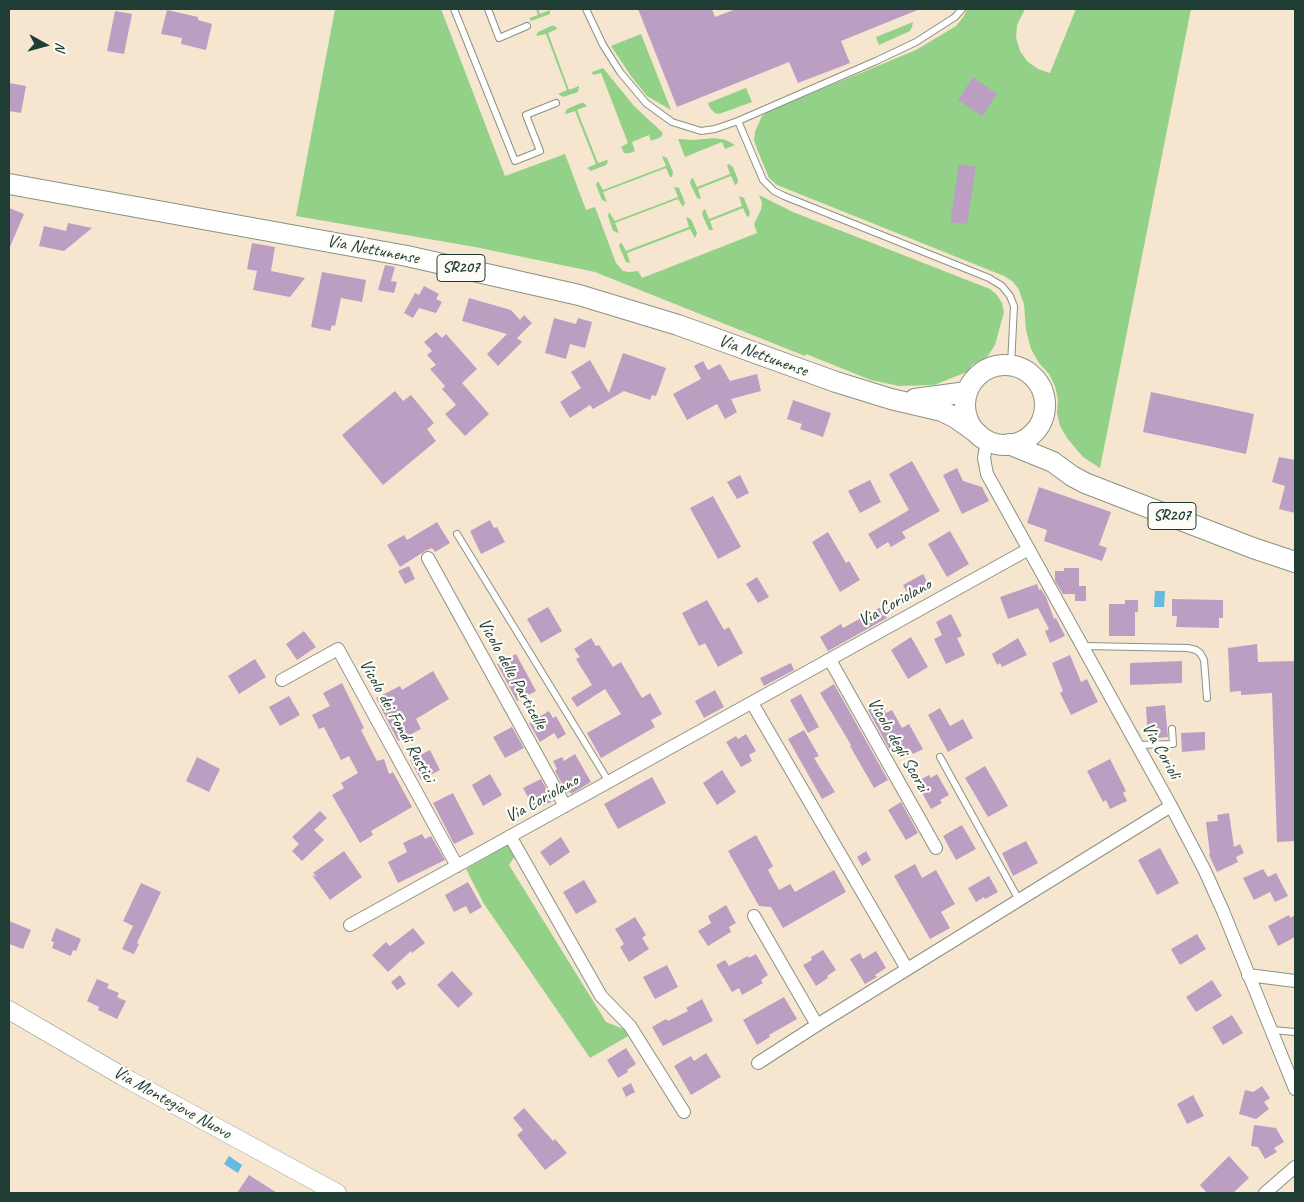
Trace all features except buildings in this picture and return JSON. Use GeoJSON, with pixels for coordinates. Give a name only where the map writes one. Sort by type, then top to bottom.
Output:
{"type":"FeatureCollection","features":[{"type":"Feature","properties":{"kind":"main road","name":"Via Nettunense"},"geometry":{"type":"LineString","coordinates":[[9,184],[373,250],[464,268],[552,289],[658,319],[801,370],[946,413],[982,436]]}},
{"type":"Feature","properties":{"kind":"main road"},"geometry":{"type":"LineString","coordinates":[[982,436],[970,424],[966,414],[967,392],[974,380],[984,370],[997,365],[1011,365],[1024,369],[1035,377],[1042,389],[1045,402],[1044,416],[1037,428],[1027,438],[1009,444]]}},
{"type":"Feature","properties":{"kind":"main road","name":"Via Nettunense"},"geometry":{"type":"LineString","coordinates":[[901,401],[967,392]]}},
{"type":"Feature","properties":{"kind":"main road","name":"SR207"},"geometry":{"type":"LineString","coordinates":[[1037,428],[1053,462]]}},
{"type":"Feature","properties":{"kind":"main road","name":"SR207"},"geometry":{"type":"LineString","coordinates":[[982,436],[997,444],[1009,444],[1053,462],[1072,476],[1085,482],[1254,548],[1295,562]]}},
{"type":"Feature","properties":{"kind":"street","name":"Via Corioli"},"geometry":{"type":"LineString","coordinates":[[982,436],[987,474],[1084,646],[1212,885],[1295,1089]]}},
{"type":"Feature","properties":{"kind":"street","name":"Via Coriolano"},"geometry":{"type":"LineString","coordinates":[[350,925],[1029,549]]}},
{"type":"Feature","properties":{"kind":"street","name":"Vicolo delle Particelle"},"geometry":{"type":"LineString","coordinates":[[428,558],[565,806]]}},
{"type":"Feature","properties":{"kind":"street","name":"Vicolo dei Fondi Rustici"},"geometry":{"type":"LineString","coordinates":[[282,680],[338,649],[457,866]]}},
{"type":"Feature","properties":{"kind":"street","name":"Vicolo degli Scorzi"},"geometry":{"type":"LineString","coordinates":[[830,660],[936,848]]}},
{"type":"Feature","properties":{"kind":"street"},"geometry":{"type":"LineString","coordinates":[[752,703],[907,969]]}},
{"type":"Feature","properties":{"kind":"street"},"geometry":{"type":"LineString","coordinates":[[758,1063],[816,1025],[1171,806]]}},
{"type":"Feature","properties":{"kind":"street"},"geometry":{"type":"LineString","coordinates":[[510,836],[601,996],[630,1026],[684,1112]]}},
{"type":"Feature","properties":{"kind":"street"},"geometry":{"type":"LineString","coordinates":[[754,916],[816,1025]]}},
{"type":"Feature","properties":{"kind":"street"},"geometry":{"type":"LineString","coordinates":[[1248,976],[1295,981]]}},
{"type":"Feature","properties":{"kind":"street","name":"Via Montegiove Nuovo"},"geometry":{"type":"LineString","coordinates":[[9,1010],[122,1076],[337,1193]]}},
{"type":"Feature","properties":{"kind":"street"},"geometry":{"type":"LineString","coordinates":[[1265,1193],[1295,1166]]}},
{"type":"Feature","properties":{"kind":"lane"},"geometry":{"type":"LineString","coordinates":[[454,9],[515,161],[540,151],[526,115],[556,103]]}},
{"type":"Feature","properties":{"kind":"lane"},"geometry":{"type":"LineString","coordinates":[[488,9],[499,38],[527,26]]}},
{"type":"Feature","properties":{"kind":"lane"},"geometry":{"type":"LineString","coordinates":[[586,9],[603,45],[624,77],[646,103],[665,119],[700,131],[715,129],[738,121],[916,42],[955,17],[962,9]]}},
{"type":"Feature","properties":{"kind":"lane"},"geometry":{"type":"LineString","coordinates":[[738,121],[763,180],[774,191],[989,278],[1002,286],[1010,296],[1014,306],[1011,365]]}},
{"type":"Feature","properties":{"kind":"lane"},"geometry":{"type":"LineString","coordinates":[[457,534],[609,782]]}},
{"type":"Feature","properties":{"kind":"lane"},"geometry":{"type":"LineString","coordinates":[[1084,646],[1188,648],[1196,650],[1200,652],[1204,660],[1207,698]]}},
{"type":"Feature","properties":{"kind":"lane"},"geometry":{"type":"LineString","coordinates":[[1138,745],[1173,744],[1172,729]]}},
{"type":"Feature","properties":{"kind":"lane"},"geometry":{"type":"LineString","coordinates":[[940,757],[1019,900]]}},
{"type":"Feature","properties":{"kind":"lane"},"geometry":{"type":"LineString","coordinates":[[1271,1030],[1295,1032]]}},
{"type":"Feature","properties":{"kind":"green space"},"geometry":{"type":"Polygon","coordinates":[[[335,9],[441,9],[505,176],[565,154],[586,210],[595,207],[616,263],[623,271],[638,271],[642,278],[757,233],[754,224],[761,210],[762,203],[759,195],[793,212],[990,289],[1002,303],[1004,312],[995,345],[987,357],[972,365],[967,372],[934,385],[899,386],[871,380],[806,354],[805,356],[595,272],[475,247],[296,216],[335,9]]]}},
{"type":"Feature","properties":{"kind":"green space"},"geometry":{"type":"Polygon","coordinates":[[[536,9],[538,9],[540,14],[550,10],[550,14],[531,21],[529,18],[538,15],[536,9]]]}},
{"type":"Feature","properties":{"kind":"green space"},"geometry":{"type":"Polygon","coordinates":[[[967,9],[1025,9],[1017,25],[1016,38],[1020,51],[1027,61],[1038,69],[1050,73],[1076,9],[1191,9],[1100,468],[1083,457],[1067,438],[1060,426],[1055,386],[1031,349],[1026,330],[1024,304],[1018,288],[1012,281],[1004,276],[777,185],[769,178],[754,140],[755,132],[762,116],[769,111],[916,50],[956,26],[967,9]]]}},
{"type":"Feature","properties":{"kind":"green space"},"geometry":{"type":"Polygon","coordinates":[[[913,22],[910,31],[879,45],[876,37],[913,22]]]}},
{"type":"Feature","properties":{"kind":"green space"},"geometry":{"type":"Polygon","coordinates":[[[555,26],[557,29],[548,33],[569,90],[579,86],[578,92],[563,97],[558,94],[567,90],[546,34],[536,36],[538,32],[555,26]]]}},
{"type":"Feature","properties":{"kind":"green space"},"geometry":{"type":"Polygon","coordinates":[[[641,34],[671,110],[647,96],[611,46],[641,34]]]}},
{"type":"Feature","properties":{"kind":"green space"},"geometry":{"type":"Polygon","coordinates":[[[603,68],[634,106],[663,133],[661,137],[651,141],[649,135],[632,142],[635,151],[624,153],[621,147],[628,143],[601,73],[593,75],[592,72],[603,68]]]}},
{"type":"Feature","properties":{"kind":"green space"},"geometry":{"type":"Polygon","coordinates":[[[746,88],[752,102],[719,114],[709,107],[708,103],[746,88]]]}},
{"type":"Feature","properties":{"kind":"green space"},"geometry":{"type":"Polygon","coordinates":[[[581,103],[587,106],[577,110],[598,163],[608,161],[606,165],[591,171],[587,168],[596,164],[575,111],[565,113],[567,109],[581,103]]]}},
{"type":"Feature","properties":{"kind":"green space"},"geometry":{"type":"Polygon","coordinates":[[[714,138],[726,140],[735,145],[725,149],[722,142],[685,157],[678,139],[694,140],[714,138]]]}},
{"type":"Feature","properties":{"kind":"green space"},"geometry":{"type":"Polygon","coordinates":[[[662,156],[667,158],[673,172],[672,177],[670,177],[666,168],[603,192],[607,202],[602,200],[596,185],[598,181],[603,190],[666,166],[662,156]]]}},
{"type":"Feature","properties":{"kind":"green space"},"geometry":{"type":"Polygon","coordinates":[[[729,164],[733,167],[738,180],[737,184],[735,185],[731,176],[698,189],[701,199],[697,198],[690,183],[691,179],[693,178],[697,187],[730,174],[727,165],[729,164]]]}},
{"type":"Feature","properties":{"kind":"green space"},"geometry":{"type":"Polygon","coordinates":[[[674,187],[679,188],[685,203],[683,207],[678,199],[615,223],[619,233],[613,231],[608,216],[609,212],[615,221],[678,197],[674,187]]]}},
{"type":"Feature","properties":{"kind":"green space"},"geometry":{"type":"Polygon","coordinates":[[[739,196],[744,198],[750,213],[749,216],[747,217],[743,208],[710,221],[713,230],[709,230],[702,214],[703,211],[705,209],[709,219],[742,206],[739,196]]]}},
{"type":"Feature","properties":{"kind":"green space"},"geometry":{"type":"Polygon","coordinates":[[[686,217],[691,219],[697,233],[695,238],[690,229],[627,253],[630,263],[626,262],[619,246],[621,242],[626,251],[689,227],[686,217]]]}},
{"type":"Feature","properties":{"kind":"green space"},"geometry":{"type":"Polygon","coordinates":[[[508,845],[515,856],[509,865],[606,1022],[626,1030],[630,1035],[590,1058],[484,904],[466,869],[508,845]]]}},
{"type":"Feature","properties":{"kind":"water"},"geometry":{"type":"Polygon","coordinates":[[[1155,591],[1165,591],[1164,607],[1154,607],[1155,591]]]}},
{"type":"Feature","properties":{"kind":"water"},"geometry":{"type":"Polygon","coordinates":[[[229,1156],[242,1165],[238,1173],[224,1164],[229,1156]]]}}]}
